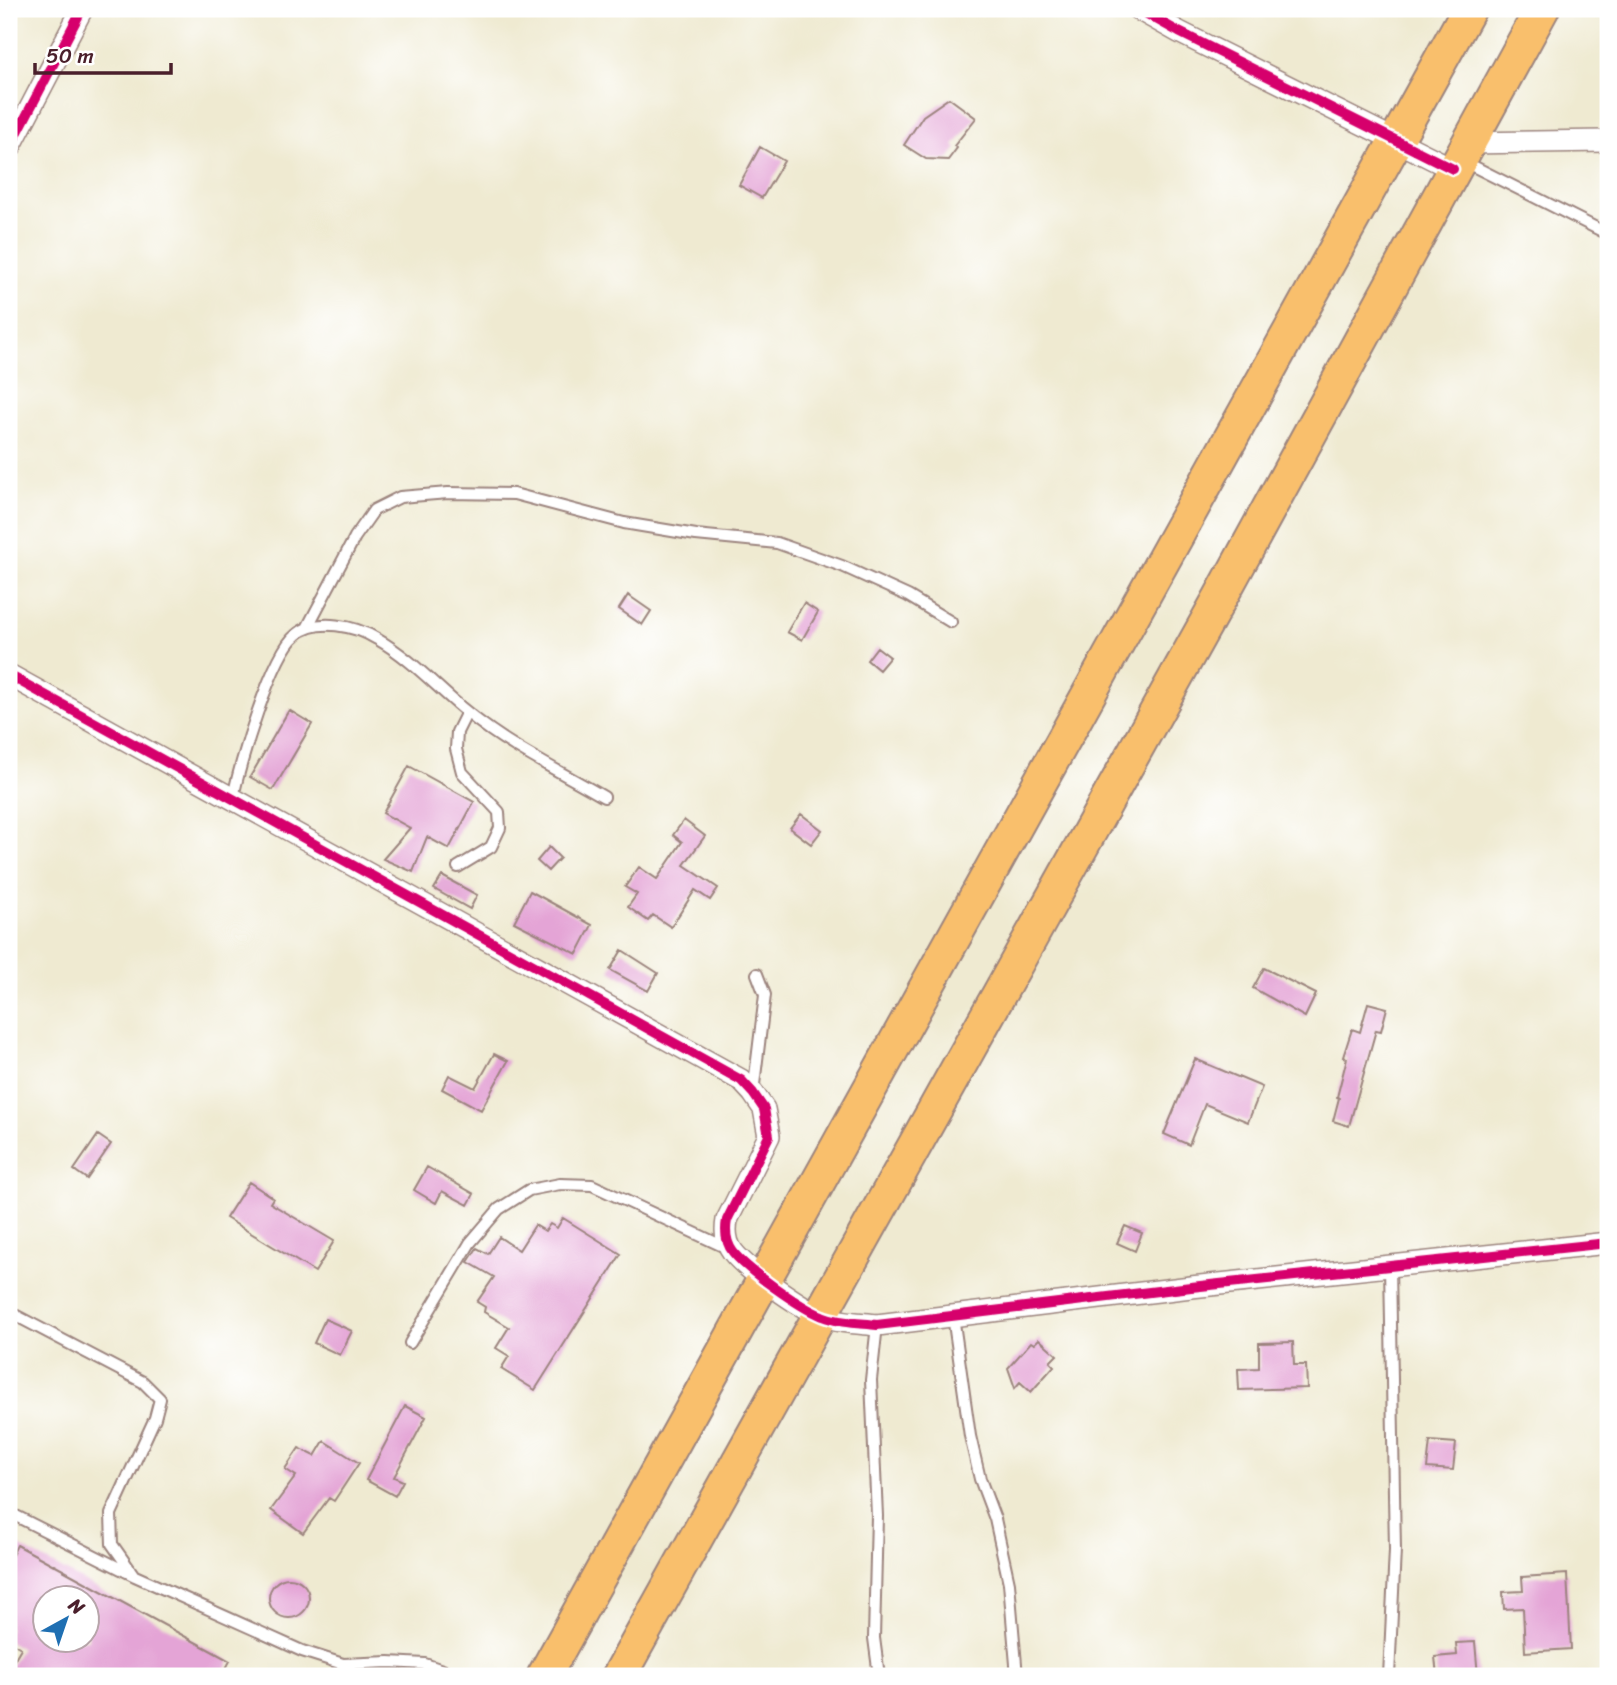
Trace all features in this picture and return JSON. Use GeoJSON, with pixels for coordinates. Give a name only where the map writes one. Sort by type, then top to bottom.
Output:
{"type":"FeatureCollection","features":[{"type":"Feature","properties":{"kind":"main road"},"geometry":{"type":"LineString","coordinates":[[544,1676],[1469,9]]}},
{"type":"Feature","properties":{"kind":"main road"},"geometry":{"type":"LineString","coordinates":[[619,1676],[1220,598],[1542,9]]}},
{"type":"Feature","properties":{"kind":"street"},"geometry":{"type":"LineString","coordinates":[[9,149],[82,9]]}},
{"type":"Feature","properties":{"kind":"street"},"geometry":{"type":"LineString","coordinates":[[1138,9],[1397,140],[1460,157],[1608,141]]}},
{"type":"Feature","properties":{"kind":"street"},"geometry":{"type":"LineString","coordinates":[[9,675],[741,1080],[764,1109],[769,1136],[726,1220],[725,1230],[732,1251],[763,1279],[821,1316],[843,1322],[877,1325],[1608,1242]]}},
{"type":"Feature","properties":{"kind":"lane"},"geometry":{"type":"LineString","coordinates":[[1460,157],[1608,234]]}},
{"type":"Feature","properties":{"kind":"lane"},"geometry":{"type":"LineString","coordinates":[[307,628],[355,537],[374,510],[400,497],[448,492],[514,494],[624,523],[696,535],[777,543],[842,566],[908,596],[951,622]]}},
{"type":"Feature","properties":{"kind":"lane"},"geometry":{"type":"LineString","coordinates":[[233,798],[238,771],[271,679],[285,651],[295,636],[307,628],[326,626],[351,628],[375,637],[410,660],[502,740],[604,797]]}},
{"type":"Feature","properties":{"kind":"lane"},"geometry":{"type":"LineString","coordinates":[[458,867],[491,847],[500,828],[499,812],[462,772],[456,749],[457,732],[467,712]]}},
{"type":"Feature","properties":{"kind":"lane"},"geometry":{"type":"LineString","coordinates":[[753,1093],[765,995],[757,974]]}},
{"type":"Feature","properties":{"kind":"lane"},"geometry":{"type":"LineString","coordinates":[[410,1343],[470,1243],[499,1209],[529,1190],[560,1184],[593,1185],[732,1251]]}},
{"type":"Feature","properties":{"kind":"lane"},"geometry":{"type":"LineString","coordinates":[[1389,1676],[1395,1550],[1390,1266]]}},
{"type":"Feature","properties":{"kind":"lane"},"geometry":{"type":"LineString","coordinates":[[9,1312],[143,1382],[160,1399],[156,1418],[111,1514],[112,1544],[135,1576]]}},
{"type":"Feature","properties":{"kind":"lane"},"geometry":{"type":"LineString","coordinates":[[953,1316],[970,1436],[980,1479],[995,1519],[1009,1583],[1017,1675]]}},
{"type":"Feature","properties":{"kind":"lane"},"geometry":{"type":"LineString","coordinates":[[877,1325],[871,1380],[877,1516],[874,1638],[879,1676]]}},
{"type":"Feature","properties":{"kind":"lane"},"geometry":{"type":"LineString","coordinates":[[12,1514],[135,1576],[302,1651],[343,1664],[425,1664],[460,1676]]}},
{"type":"Feature","properties":{"kind":"building"},"geometry":{"type":"Polygon","coordinates":[[[949,98],[976,118],[954,146],[957,148],[948,160],[926,159],[904,145],[923,116],[949,98]]]}},
{"type":"Feature","properties":{"kind":"building"},"geometry":{"type":"Polygon","coordinates":[[[760,147],[784,161],[762,198],[739,185],[760,147]]]}},
{"type":"Feature","properties":{"kind":"building"},"geometry":{"type":"Polygon","coordinates":[[[628,595],[651,611],[642,625],[619,609],[628,595]]]}},
{"type":"Feature","properties":{"kind":"building"},"geometry":{"type":"Polygon","coordinates":[[[804,603],[818,612],[802,640],[787,632],[804,603]]]}},
{"type":"Feature","properties":{"kind":"building"},"geometry":{"type":"Polygon","coordinates":[[[877,647],[890,657],[879,670],[867,660],[877,647]]]}},
{"type":"Feature","properties":{"kind":"building"},"geometry":{"type":"Polygon","coordinates":[[[289,710],[312,724],[273,790],[250,777],[289,710]]]}},
{"type":"Feature","properties":{"kind":"building"},"geometry":{"type":"Polygon","coordinates":[[[409,766],[474,802],[449,849],[427,837],[413,872],[383,859],[410,828],[383,813],[409,766]]]}},
{"type":"Feature","properties":{"kind":"building"},"geometry":{"type":"Polygon","coordinates":[[[801,814],[822,830],[811,844],[790,828],[801,814]]]}},
{"type":"Feature","properties":{"kind":"building"},"geometry":{"type":"Polygon","coordinates":[[[684,820],[705,836],[684,865],[718,888],[710,900],[695,890],[671,927],[653,915],[648,921],[628,907],[637,894],[625,887],[639,867],[657,879],[682,842],[673,835],[684,820]]]}},
{"type":"Feature","properties":{"kind":"building"},"geometry":{"type":"Polygon","coordinates":[[[549,847],[560,858],[548,871],[537,861],[549,847]]]}},
{"type":"Feature","properties":{"kind":"building"},"geometry":{"type":"Polygon","coordinates":[[[442,876],[477,895],[470,909],[434,889],[442,876]]]}},
{"type":"Feature","properties":{"kind":"building"},"geometry":{"type":"Polygon","coordinates":[[[530,891],[592,925],[577,954],[514,922],[530,891]]]}},
{"type":"Feature","properties":{"kind":"building"},"geometry":{"type":"Polygon","coordinates":[[[622,950],[658,973],[648,991],[610,970],[622,950]]]}},
{"type":"Feature","properties":{"kind":"building"},"geometry":{"type":"Polygon","coordinates":[[[1264,968],[1316,994],[1305,1017],[1253,988],[1264,968]]]}},
{"type":"Feature","properties":{"kind":"building"},"geometry":{"type":"Polygon","coordinates":[[[1368,1003],[1387,1008],[1381,1031],[1376,1030],[1349,1126],[1333,1121],[1347,1058],[1343,1057],[1352,1029],[1360,1032],[1368,1003]]]}},
{"type":"Feature","properties":{"kind":"building"},"geometry":{"type":"Polygon","coordinates":[[[494,1054],[508,1061],[481,1110],[442,1089],[449,1075],[475,1088],[494,1054]]]}},
{"type":"Feature","properties":{"kind":"building"},"geometry":{"type":"Polygon","coordinates":[[[1195,1059],[1262,1087],[1248,1122],[1205,1104],[1189,1145],[1164,1134],[1195,1059]]]}},
{"type":"Feature","properties":{"kind":"building"},"geometry":{"type":"Polygon","coordinates":[[[98,1135],[111,1144],[87,1179],[74,1170],[98,1135]]]}},
{"type":"Feature","properties":{"kind":"building"},"geometry":{"type":"Polygon","coordinates":[[[427,1167],[474,1194],[468,1205],[442,1191],[436,1203],[414,1190],[427,1167]]]}},
{"type":"Feature","properties":{"kind":"building"},"geometry":{"type":"Polygon","coordinates":[[[249,1182],[273,1198],[270,1203],[334,1241],[315,1272],[226,1218],[249,1182]]]}},
{"type":"Feature","properties":{"kind":"building"},"geometry":{"type":"Polygon","coordinates":[[[563,1218],[621,1254],[535,1390],[501,1369],[509,1356],[496,1348],[509,1327],[484,1312],[485,1307],[477,1302],[494,1277],[468,1262],[477,1248],[488,1254],[499,1237],[519,1250],[535,1225],[545,1231],[550,1224],[557,1228],[563,1218]]]}},
{"type":"Feature","properties":{"kind":"building"},"geometry":{"type":"Polygon","coordinates":[[[1125,1226],[1142,1233],[1135,1251],[1117,1243],[1125,1226]]]}},
{"type":"Feature","properties":{"kind":"building"},"geometry":{"type":"Polygon","coordinates":[[[325,1319],[352,1331],[340,1355],[314,1343],[325,1319]]]}},
{"type":"Feature","properties":{"kind":"building"},"geometry":{"type":"Polygon","coordinates":[[[1039,1339],[1057,1355],[1050,1362],[1054,1366],[1031,1392],[1020,1382],[1015,1388],[1008,1368],[1031,1342],[1034,1344],[1039,1339]]]}},
{"type":"Feature","properties":{"kind":"building"},"geometry":{"type":"Polygon","coordinates":[[[1293,1342],[1294,1365],[1306,1365],[1307,1388],[1239,1390],[1238,1369],[1259,1368],[1259,1343],[1293,1342]]]}},
{"type":"Feature","properties":{"kind":"building"},"geometry":{"type":"Polygon","coordinates":[[[405,1406],[426,1417],[394,1477],[403,1481],[395,1496],[366,1480],[405,1406]]]}},
{"type":"Feature","properties":{"kind":"building"},"geometry":{"type":"Polygon","coordinates":[[[324,1441],[359,1463],[334,1501],[329,1498],[303,1533],[271,1510],[296,1476],[285,1469],[299,1448],[315,1456],[324,1441]]]}},
{"type":"Feature","properties":{"kind":"building"},"geometry":{"type":"Polygon","coordinates":[[[1430,1441],[1456,1443],[1453,1470],[1427,1468],[1430,1441]]]}},
{"type":"Feature","properties":{"kind":"building"},"geometry":{"type":"Polygon","coordinates":[[[17,1545],[89,1584],[32,1584],[32,1654],[102,1654],[102,1591],[230,1661],[222,1676],[27,1676],[10,1667],[21,1648],[9,1641],[9,1561],[17,1545]]]}},
{"type":"Feature","properties":{"kind":"building"},"geometry":{"type":"Polygon","coordinates":[[[1567,1574],[1571,1649],[1525,1652],[1523,1608],[1504,1609],[1503,1592],[1523,1591],[1522,1577],[1567,1574]]]}},
{"type":"Feature","properties":{"kind":"building"},"geometry":{"type":"Polygon","coordinates":[[[289,1578],[297,1579],[303,1584],[308,1590],[308,1606],[303,1612],[297,1617],[289,1618],[281,1617],[275,1612],[270,1606],[269,1598],[270,1590],[275,1584],[281,1579],[289,1578]]]}},
{"type":"Feature","properties":{"kind":"building"},"geometry":{"type":"Polygon","coordinates":[[[1475,1642],[1478,1676],[1437,1676],[1435,1657],[1457,1655],[1456,1643],[1475,1642]]]}},
{"type":"Feature","properties":{"kind":"cycle path"},"geometry":{"type":"LineString","coordinates":[[9,149],[82,9]]}},
{"type":"Feature","properties":{"kind":"cycle path"},"geometry":{"type":"LineString","coordinates":[[1138,9],[1453,169]]}},
{"type":"Feature","properties":{"kind":"cycle path"},"geometry":{"type":"LineString","coordinates":[[9,675],[741,1080],[764,1109],[769,1136],[727,1220],[729,1245],[740,1260],[775,1288],[813,1312],[829,1318],[877,1325],[1191,1287],[1608,1243]]}}]}
